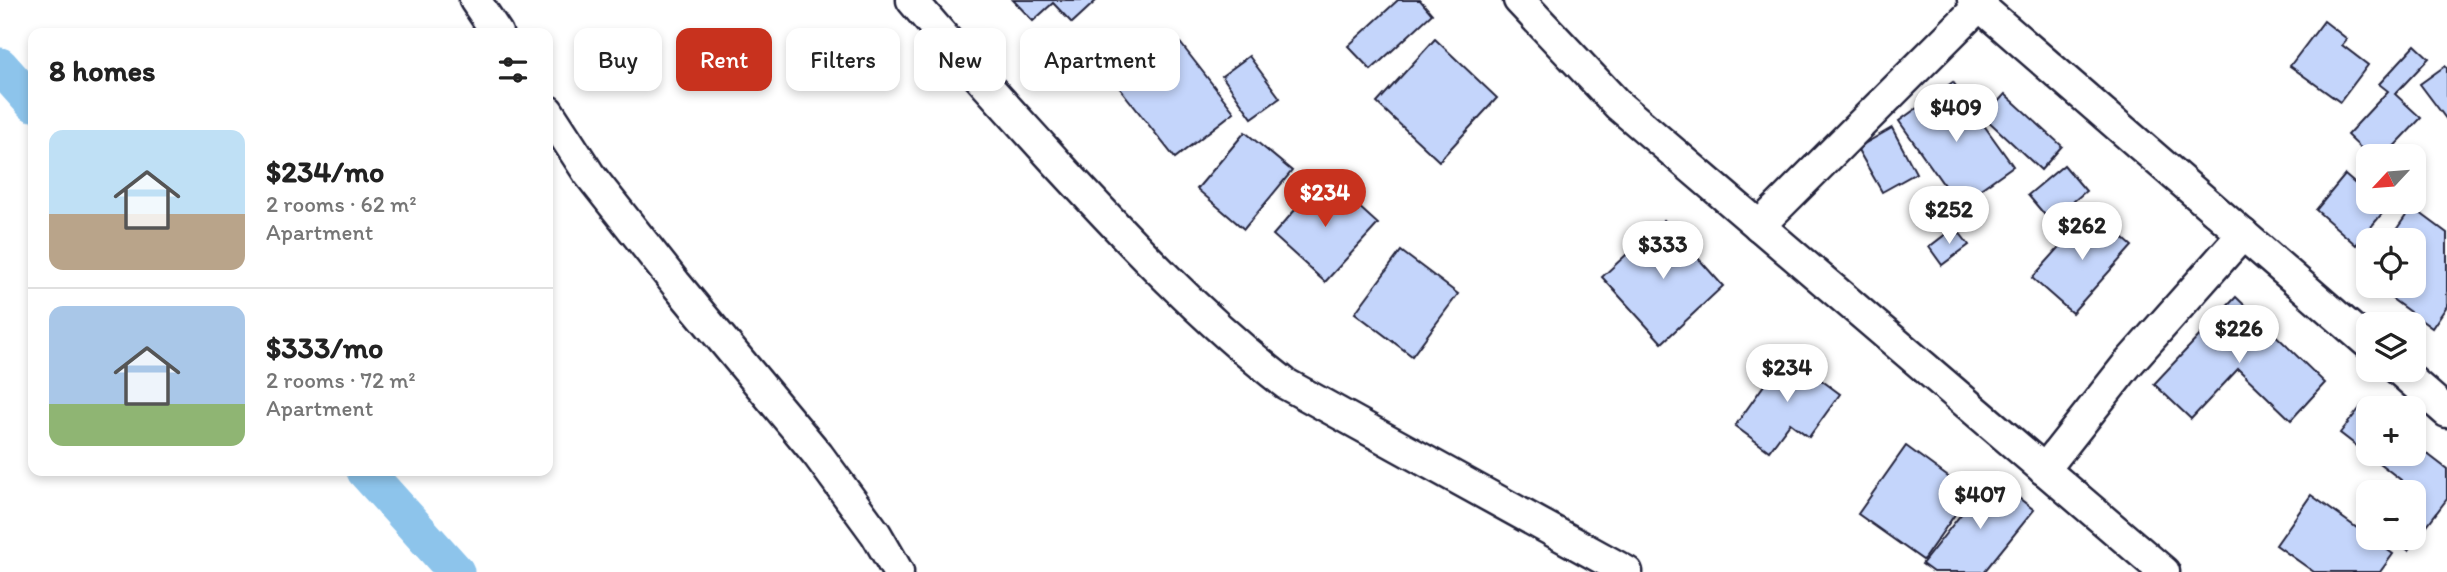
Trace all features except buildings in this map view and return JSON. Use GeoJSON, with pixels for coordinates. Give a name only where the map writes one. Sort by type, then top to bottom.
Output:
{"type":"FeatureCollection","features":[{"type":"Feature","properties":{"kind":"street"},"geometry":{"type":"LineString","coordinates":[[475,0],[494,28]]}},
{"type":"Feature","properties":{"kind":"street"},"geometry":{"type":"LineString","coordinates":[[912,0],[1135,248],[1236,346],[1286,384],[1627,572]]}},
{"type":"Feature","properties":{"kind":"street"},"geometry":{"type":"LineString","coordinates":[[1519,0],[1618,105],[2164,572]]}},
{"type":"Feature","properties":{"kind":"street"},"geometry":{"type":"LineString","coordinates":[[1759,226],[1976,3],[2356,333]]}},
{"type":"Feature","properties":{"kind":"street"},"geometry":{"type":"LineString","coordinates":[[553,119],[589,174],[818,455],[876,534],[898,572]]}},
{"type":"Feature","properties":{"kind":"street"},"geometry":{"type":"LineString","coordinates":[[2044,470],[2126,366],[2242,234]]}},
{"type":"Feature","properties":{"kind":"street"},"geometry":{"type":"LineString","coordinates":[[2413,382],[2447,412]]}},
{"type":"Feature","properties":{"kind":"waterway"},"geometry":{"type":"LineString","coordinates":[[0,66],[28,97]]}},
{"type":"Feature","properties":{"kind":"waterway"},"geometry":{"type":"LineString","coordinates":[[370,476],[456,572]]}}]}
